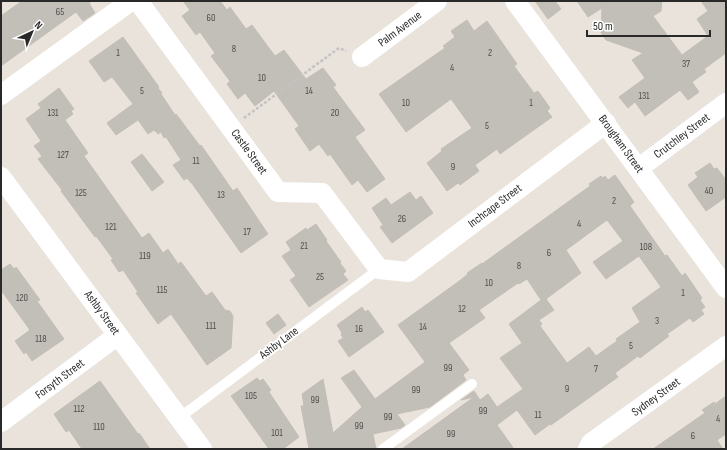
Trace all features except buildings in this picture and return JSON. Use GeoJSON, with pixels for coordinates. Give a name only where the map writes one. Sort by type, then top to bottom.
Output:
{"type":"FeatureCollection","features":[{"type":"Feature","properties":{"kind":"street"},"geometry":{"type":"LineString","coordinates":[[1,95],[131,1]]}},
{"type":"Feature","properties":{"kind":"street","name":"Castle Street"},"geometry":{"type":"LineString","coordinates":[[138,1],[278,192],[322,193],[379,269]]}},
{"type":"Feature","properties":{"kind":"street","name":"Palm Avenue"},"geometry":{"type":"LineString","coordinates":[[356,54],[437,1]]}},
{"type":"Feature","properties":{"kind":"street","name":"Brougham Street"},"geometry":{"type":"LineString","coordinates":[[515,1],[726,288]]}},
{"type":"Feature","properties":{"kind":"street","name":"Crutchley Street"},"geometry":{"type":"LineString","coordinates":[[639,168],[726,103]]}},
{"type":"Feature","properties":{"kind":"street","name":"Inchcape Street"},"geometry":{"type":"LineString","coordinates":[[379,269],[408,272],[606,123]]}},
{"type":"Feature","properties":{"kind":"street","name":"Ashby Street"},"geometry":{"type":"LineString","coordinates":[[1,177],[202,449]]}},
{"type":"Feature","properties":{"kind":"street","name":"Forsyth Street"},"geometry":{"type":"LineString","coordinates":[[1,422],[118,335]]}},
{"type":"Feature","properties":{"kind":"street","name":"Sydney Street"},"geometry":{"type":"LineString","coordinates":[[588,449],[592,443],[726,346]]}},
{"type":"Feature","properties":{"kind":"lane","name":"Ashby Lane"},"geometry":{"type":"LineString","coordinates":[[179,418],[379,269]]}},
{"type":"Feature","properties":{"kind":"lane"},"geometry":{"type":"LineString","coordinates":[[383,449],[472,384]]}},
{"type":"Feature","properties":{"kind":"path"},"geometry":{"type":"LineString","coordinates":[[240,121],[339,48],[356,54]]}}]}
